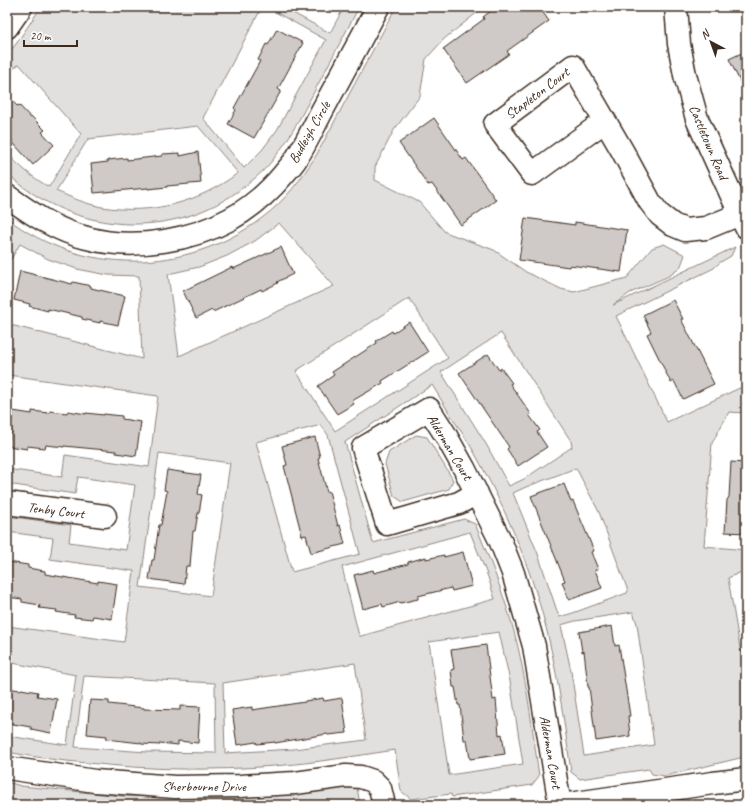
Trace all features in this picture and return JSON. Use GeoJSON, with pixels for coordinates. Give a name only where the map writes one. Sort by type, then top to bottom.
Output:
{"type":"FeatureCollection","features":[{"type":"Feature","properties":{"kind":"street"},"geometry":{"type":"LineString","coordinates":[[7,27],[21,7]]}},
{"type":"Feature","properties":{"kind":"street","name":"Budleigh Circle"},"geometry":{"type":"LineString","coordinates":[[7,196],[29,212],[54,227],[86,238],[112,244],[146,244],[179,238],[207,230],[230,219],[253,204],[269,190],[296,159],[378,7]]}},
{"type":"Feature","properties":{"kind":"street","name":"Castletown Road"},"geometry":{"type":"LineString","coordinates":[[676,7],[678,44],[696,119],[743,221]]}},
{"type":"Feature","properties":{"kind":"street","name":"Stapleton Court"},"geometry":{"type":"LineString","coordinates":[[605,121],[532,174],[495,124],[572,66],[605,121],[623,152],[650,202],[660,215],[673,225],[685,230],[706,228],[743,221]]}},
{"type":"Feature","properties":{"kind":"street","name":"Alderman Court"},"geometry":{"type":"LineString","coordinates":[[477,493],[459,503],[387,524],[363,448],[429,409],[464,468],[477,493],[500,540],[513,573],[534,646],[561,805]]}},
{"type":"Feature","properties":{"kind":"street","name":"Tenby Court"},"geometry":{"type":"LineString","coordinates":[[7,504],[106,516]]}},
{"type":"Feature","properties":{"kind":"street","name":"Sherbourne Drive"},"geometry":{"type":"LineString","coordinates":[[7,768],[95,781],[175,787],[240,786],[295,783],[346,776],[361,777],[373,781],[380,788],[384,805]]}},
{"type":"Feature","properties":{"kind":"street"},"geometry":{"type":"LineString","coordinates":[[561,805],[746,779]]}},
{"type":"Feature","properties":{"kind":"shaded area"},"geometry":{"type":"Polygon","coordinates":[[[41,7],[262,7],[203,118],[244,168],[262,150],[277,130],[326,40],[266,7],[282,7],[330,33],[344,7],[359,7],[296,125],[286,142],[265,169],[245,186],[217,204],[187,216],[156,223],[124,224],[92,219],[62,209],[33,194],[7,173],[7,153],[26,172],[49,187],[81,134],[19,64],[7,74],[7,55],[41,7]],[[198,126],[88,139],[56,191],[72,198],[102,207],[121,209],[156,208],[191,199],[207,192],[238,173],[198,126]]]}},
{"type":"Feature","properties":{"kind":"shaded area"},"geometry":{"type":"Polygon","coordinates":[[[396,7],[484,7],[444,39],[426,59],[420,96],[394,130],[375,167],[375,180],[419,202],[445,232],[494,250],[526,272],[561,289],[574,292],[627,278],[652,248],[664,244],[685,255],[680,268],[669,276],[630,293],[613,305],[735,247],[731,256],[719,263],[714,268],[616,316],[667,422],[746,385],[746,413],[729,412],[712,443],[704,546],[746,550],[746,570],[728,578],[740,648],[746,662],[746,756],[665,776],[652,774],[649,769],[580,779],[571,772],[562,706],[553,656],[536,591],[518,543],[498,497],[469,444],[432,385],[345,442],[373,543],[464,519],[475,524],[504,600],[522,663],[539,776],[532,785],[452,797],[451,794],[411,799],[401,791],[395,750],[289,765],[251,768],[204,769],[111,765],[58,760],[7,752],[7,736],[67,745],[76,675],[7,662],[7,626],[124,642],[134,571],[50,559],[53,538],[7,532],[7,516],[71,525],[69,542],[126,550],[135,485],[78,477],[75,494],[7,484],[7,469],[62,477],[65,455],[149,467],[158,396],[8,375],[7,379],[7,324],[142,359],[139,276],[108,275],[77,269],[48,259],[20,244],[7,266],[7,251],[13,240],[7,236],[7,218],[36,237],[68,250],[100,259],[134,261],[168,258],[201,250],[233,237],[262,218],[292,189],[317,154],[396,7]],[[279,223],[255,241],[227,256],[199,267],[168,274],[179,356],[334,286],[279,223]],[[409,298],[296,371],[335,431],[448,358],[409,298]],[[501,333],[441,372],[486,444],[509,486],[524,479],[572,447],[571,441],[501,333]],[[321,425],[256,442],[292,572],[360,554],[328,435],[321,425]],[[159,453],[140,587],[211,596],[230,463],[159,453]],[[576,468],[513,493],[538,554],[559,617],[627,593],[628,591],[599,512],[576,468]],[[470,532],[342,567],[359,636],[495,599],[470,532]],[[633,612],[575,621],[561,625],[571,671],[584,756],[654,745],[637,624],[633,612]],[[499,632],[429,642],[449,775],[523,764],[510,681],[499,632]],[[355,663],[223,683],[225,753],[294,749],[366,740],[355,663]],[[84,676],[75,747],[147,752],[216,753],[215,683],[84,676]]]}},
{"type":"Feature","properties":{"kind":"shaded area"},"geometry":{"type":"Polygon","coordinates":[[[416,435],[427,437],[453,480],[449,489],[403,502],[394,496],[385,464],[389,452],[416,435]]]}},
{"type":"Feature","properties":{"kind":"shaded area"},"geometry":{"type":"Polygon","coordinates":[[[7,782],[21,786],[122,796],[229,798],[357,787],[360,805],[7,805],[7,782]]]}},
{"type":"Feature","properties":{"kind":"building"},"geometry":{"type":"Polygon","coordinates":[[[496,7],[539,7],[549,21],[507,51],[509,54],[467,83],[443,49],[484,19],[483,17],[496,7]]]}},
{"type":"Feature","properties":{"kind":"building"},"geometry":{"type":"Polygon","coordinates":[[[277,29],[303,43],[278,89],[281,91],[254,138],[228,124],[236,110],[234,108],[260,61],[258,60],[266,44],[268,45],[277,29]]]}},
{"type":"Feature","properties":{"kind":"building"},"geometry":{"type":"Polygon","coordinates":[[[746,51],[746,94],[729,59],[746,51]]]}},
{"type":"Feature","properties":{"kind":"building"},"geometry":{"type":"Polygon","coordinates":[[[7,95],[17,106],[19,105],[45,130],[42,132],[54,145],[33,165],[7,136],[7,95]]]}},
{"type":"Feature","properties":{"kind":"building"},"geometry":{"type":"Polygon","coordinates":[[[434,118],[463,160],[466,158],[496,200],[461,225],[432,184],[428,185],[399,143],[434,118]]]}},
{"type":"Feature","properties":{"kind":"building"},"geometry":{"type":"Polygon","coordinates":[[[198,152],[201,183],[94,193],[91,164],[108,162],[108,160],[127,158],[127,160],[162,156],[162,154],[180,153],[180,156],[198,152]]]}},
{"type":"Feature","properties":{"kind":"building"},"geometry":{"type":"Polygon","coordinates":[[[525,218],[575,225],[575,222],[627,230],[621,272],[519,260],[525,218]]]}},
{"type":"Feature","properties":{"kind":"building"},"geometry":{"type":"Polygon","coordinates":[[[281,247],[293,274],[262,291],[261,289],[213,312],[212,310],[196,318],[183,291],[232,267],[233,269],[281,247]]]}},
{"type":"Feature","properties":{"kind":"building"},"geometry":{"type":"Polygon","coordinates":[[[20,271],[72,284],[73,282],[91,286],[91,288],[125,296],[118,325],[82,319],[82,317],[48,309],[48,311],[14,300],[20,271]]]}},
{"type":"Feature","properties":{"kind":"building"},"geometry":{"type":"Polygon","coordinates":[[[673,300],[714,384],[683,399],[674,381],[671,383],[647,334],[651,332],[643,315],[673,300]]]}},
{"type":"Feature","properties":{"kind":"building"},"geometry":{"type":"Polygon","coordinates":[[[409,322],[428,352],[382,381],[383,383],[352,401],[354,404],[337,414],[318,386],[334,375],[332,372],[377,343],[376,341],[392,331],[393,333],[409,322]]]}},
{"type":"Feature","properties":{"kind":"building"},"geometry":{"type":"Polygon","coordinates":[[[488,354],[499,370],[501,368],[512,383],[510,384],[531,414],[529,415],[540,430],[537,432],[547,447],[518,466],[507,449],[509,447],[459,373],[488,354]]]}},
{"type":"Feature","properties":{"kind":"building"},"geometry":{"type":"Polygon","coordinates":[[[13,411],[32,414],[32,411],[67,413],[68,411],[86,414],[104,414],[122,416],[122,419],[141,422],[136,456],[116,453],[116,451],[64,446],[46,445],[45,448],[27,446],[27,449],[8,446],[13,411]]]}},
{"type":"Feature","properties":{"kind":"building"},"geometry":{"type":"Polygon","coordinates":[[[315,437],[320,457],[318,458],[327,492],[329,491],[338,526],[340,525],[345,544],[311,553],[306,535],[302,536],[284,466],[287,465],[282,446],[315,437]]]}},
{"type":"Feature","properties":{"kind":"building"},"geometry":{"type":"Polygon","coordinates":[[[731,462],[746,463],[746,533],[725,532],[731,462]]]}},
{"type":"Feature","properties":{"kind":"building"},"geometry":{"type":"Polygon","coordinates":[[[167,470],[201,475],[198,494],[202,495],[195,531],[193,531],[190,566],[186,566],[184,584],[149,579],[167,491],[164,490],[167,470]]]}},
{"type":"Feature","properties":{"kind":"building"},"geometry":{"type":"Polygon","coordinates":[[[564,484],[571,502],[573,501],[594,551],[591,552],[598,569],[595,570],[602,588],[569,600],[562,582],[565,581],[531,496],[564,484]]]}},
{"type":"Feature","properties":{"kind":"building"},"geometry":{"type":"Polygon","coordinates":[[[463,552],[472,586],[452,591],[451,588],[418,596],[418,599],[383,607],[382,604],[363,609],[354,575],[373,570],[374,573],[408,564],[408,562],[426,557],[426,559],[444,555],[444,557],[463,552]]]}},
{"type":"Feature","properties":{"kind":"building"},"geometry":{"type":"Polygon","coordinates":[[[8,562],[28,565],[28,568],[45,571],[45,574],[98,583],[98,581],[117,584],[112,619],[93,616],[92,619],[74,617],[75,615],[56,612],[57,610],[39,608],[40,605],[22,602],[22,599],[7,597],[8,562]]]}},
{"type":"Feature","properties":{"kind":"building"},"geometry":{"type":"Polygon","coordinates":[[[612,626],[615,646],[619,645],[630,716],[628,716],[630,736],[596,741],[584,651],[582,652],[579,632],[612,626]]]}},
{"type":"Feature","properties":{"kind":"building"},"geometry":{"type":"Polygon","coordinates":[[[486,645],[493,700],[496,699],[499,735],[502,734],[505,754],[470,759],[467,740],[464,740],[460,705],[458,705],[455,687],[453,687],[451,670],[454,669],[451,650],[486,645]]]}},
{"type":"Feature","properties":{"kind":"building"},"geometry":{"type":"Polygon","coordinates":[[[7,688],[38,692],[37,696],[57,699],[51,733],[31,729],[31,727],[7,723],[7,688]]]}},
{"type":"Feature","properties":{"kind":"building"},"geometry":{"type":"Polygon","coordinates":[[[323,698],[324,701],[342,698],[347,733],[327,734],[275,743],[257,744],[256,742],[237,745],[232,710],[252,707],[252,710],[323,698]]]}},
{"type":"Feature","properties":{"kind":"building"},"geometry":{"type":"Polygon","coordinates":[[[90,700],[109,701],[109,704],[144,709],[180,710],[180,706],[200,707],[198,743],[178,741],[178,745],[160,743],[160,745],[141,744],[106,739],[107,736],[87,734],[90,700]]]}}]}
